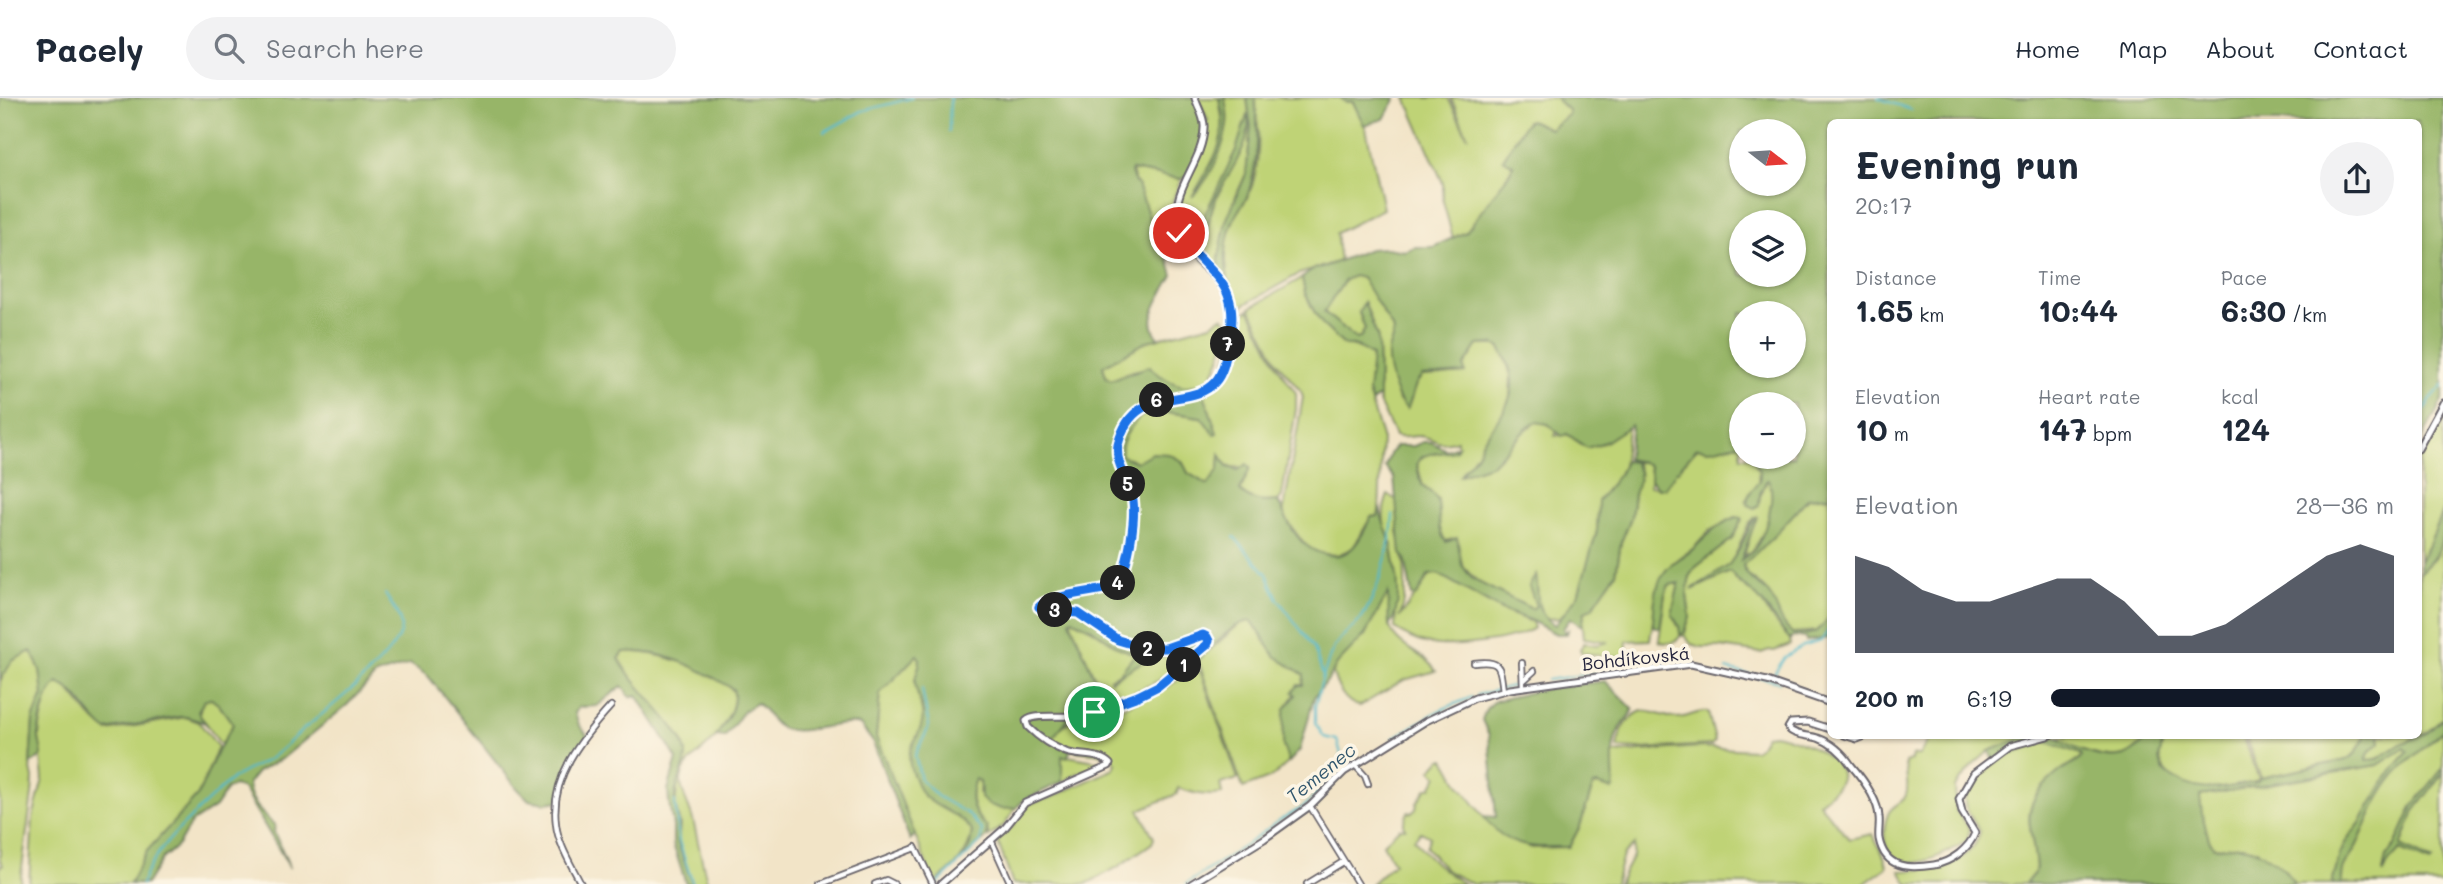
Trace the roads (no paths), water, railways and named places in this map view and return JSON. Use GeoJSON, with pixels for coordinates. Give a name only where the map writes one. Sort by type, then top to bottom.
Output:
{"type":"FeatureCollection","features":[{"type":"Feature","properties":{"kind":"street"},"geometry":{"type":"LineString","coordinates":[[941,884],[1004,830],[1025,803],[1107,768],[1110,764],[1105,759],[1056,748],[1028,727],[1028,718],[1079,716],[1138,696],[1168,679],[1208,643],[1209,639],[1203,635],[1166,648],[1137,647],[1118,640],[1078,613],[1043,610],[1039,607],[1042,602],[1051,599],[1101,590],[1117,584],[1130,542],[1135,512],[1131,491],[1118,459],[1123,433],[1135,416],[1148,405],[1203,391],[1216,381],[1221,372],[1232,327],[1230,299],[1223,286],[1187,248],[1177,223],[1178,197],[1200,145],[1204,128],[1195,98]]}},
{"type":"Feature","properties":{"kind":"street"},"geometry":{"type":"LineString","coordinates":[[2422,442],[2443,403]]}},
{"type":"Feature","properties":{"kind":"street"},"geometry":{"type":"LineString","coordinates":[[1474,663],[1493,663],[1499,667],[1503,689]]}},
{"type":"Feature","properties":{"kind":"street"},"geometry":{"type":"LineString","coordinates":[[1522,663],[1523,684]]}},
{"type":"Feature","properties":{"kind":"street","name":"Bohdíkovská"},"geometry":{"type":"LineString","coordinates":[[1191,884],[1265,839],[1310,806],[1344,772],[1355,765],[1440,713],[1503,689],[1523,684],[1685,664],[1767,681],[1827,702]]}},
{"type":"Feature","properties":{"kind":"street"},"geometry":{"type":"LineString","coordinates":[[1523,684],[1534,671]]}},
{"type":"Feature","properties":{"kind":"street"},"geometry":{"type":"LineString","coordinates":[[581,884],[556,827],[555,805],[559,782],[585,734],[611,706]]}},
{"type":"Feature","properties":{"kind":"street"},"geometry":{"type":"LineString","coordinates":[[1827,728],[1798,721],[1791,723],[1788,728],[1792,733],[1821,739],[1841,753],[1852,765],[1877,807],[1880,818],[1878,836],[1885,856],[1898,866],[1913,867],[1938,864],[1954,857],[1971,843],[1975,833],[1962,812],[1959,799],[1974,773],[2010,746],[2036,739]]}},
{"type":"Feature","properties":{"kind":"street"},"geometry":{"type":"LineString","coordinates":[[1355,765],[1368,784]]}},
{"type":"Feature","properties":{"kind":"street"},"geometry":{"type":"LineString","coordinates":[[1310,806],[1358,884]]}},
{"type":"Feature","properties":{"kind":"street"},"geometry":{"type":"LineString","coordinates":[[991,840],[1011,884]]}},
{"type":"Feature","properties":{"kind":"street"},"geometry":{"type":"LineString","coordinates":[[821,884],[915,847],[933,884]]}},
{"type":"Feature","properties":{"kind":"street"},"geometry":{"type":"LineString","coordinates":[[1307,884],[1343,862]]}},
{"type":"Feature","properties":{"kind":"street"},"geometry":{"type":"LineString","coordinates":[[875,884],[886,880],[894,884]]}},
{"type":"Feature","properties":{"kind":"waterway"},"geometry":{"type":"LineString","coordinates":[[824,132],[862,111],[912,98]]}},
{"type":"Feature","properties":{"kind":"waterway"},"geometry":{"type":"LineString","coordinates":[[949,131],[950,98]]}},
{"type":"Feature","properties":{"kind":"waterway"},"geometry":{"type":"LineString","coordinates":[[1878,98],[1912,110]]}},
{"type":"Feature","properties":{"kind":"waterway"},"geometry":{"type":"LineString","coordinates":[[2422,414],[2443,385]]}},
{"type":"Feature","properties":{"kind":"waterway"},"geometry":{"type":"LineString","coordinates":[[1324,674],[1334,647],[1360,620],[1372,598],[1387,554],[1393,515]]}},
{"type":"Feature","properties":{"kind":"waterway"},"geometry":{"type":"LineString","coordinates":[[1234,537],[1267,574],[1278,599],[1314,648],[1323,676],[1315,706],[1315,723],[1324,737],[1337,740],[1341,754],[1339,769]]}},
{"type":"Feature","properties":{"kind":"waterway"},"geometry":{"type":"LineString","coordinates":[[141,884],[148,869],[168,842],[227,783],[278,752],[344,696],[388,652],[397,639],[401,624],[385,594]]}},
{"type":"Feature","properties":{"kind":"waterway"},"geometry":{"type":"LineString","coordinates":[[1772,677],[1785,657],[1804,646],[1821,641],[1827,632]]}},
{"type":"Feature","properties":{"kind":"waterway","name":"Temenec"},"geometry":{"type":"LineString","coordinates":[[1547,680],[1679,661],[1690,662]]}},
{"type":"Feature","properties":{"kind":"waterway","name":"Temenec"},"geometry":{"type":"LineString","coordinates":[[1726,669],[1779,682]]}},
{"type":"Feature","properties":{"kind":"waterway","name":"Temenec"},"geometry":{"type":"LineString","coordinates":[[1477,695],[1520,684]]}},
{"type":"Feature","properties":{"kind":"waterway"},"geometry":{"type":"LineString","coordinates":[[922,689],[928,729],[915,755],[921,780],[937,796],[968,814],[982,830],[981,842],[937,884]]}},
{"type":"Feature","properties":{"kind":"waterway","name":"Temenec"},"geometry":{"type":"LineString","coordinates":[[1393,738],[1438,711],[1472,697]]}},
{"type":"Feature","properties":{"kind":"waterway","name":"Temenec"},"geometry":{"type":"LineString","coordinates":[[1186,884],[1278,821],[1302,808],[1342,769],[1359,760]]}},
{"type":"Feature","properties":{"kind":"waterway"},"geometry":{"type":"LineString","coordinates":[[675,801],[679,841],[693,884]]}}]}
